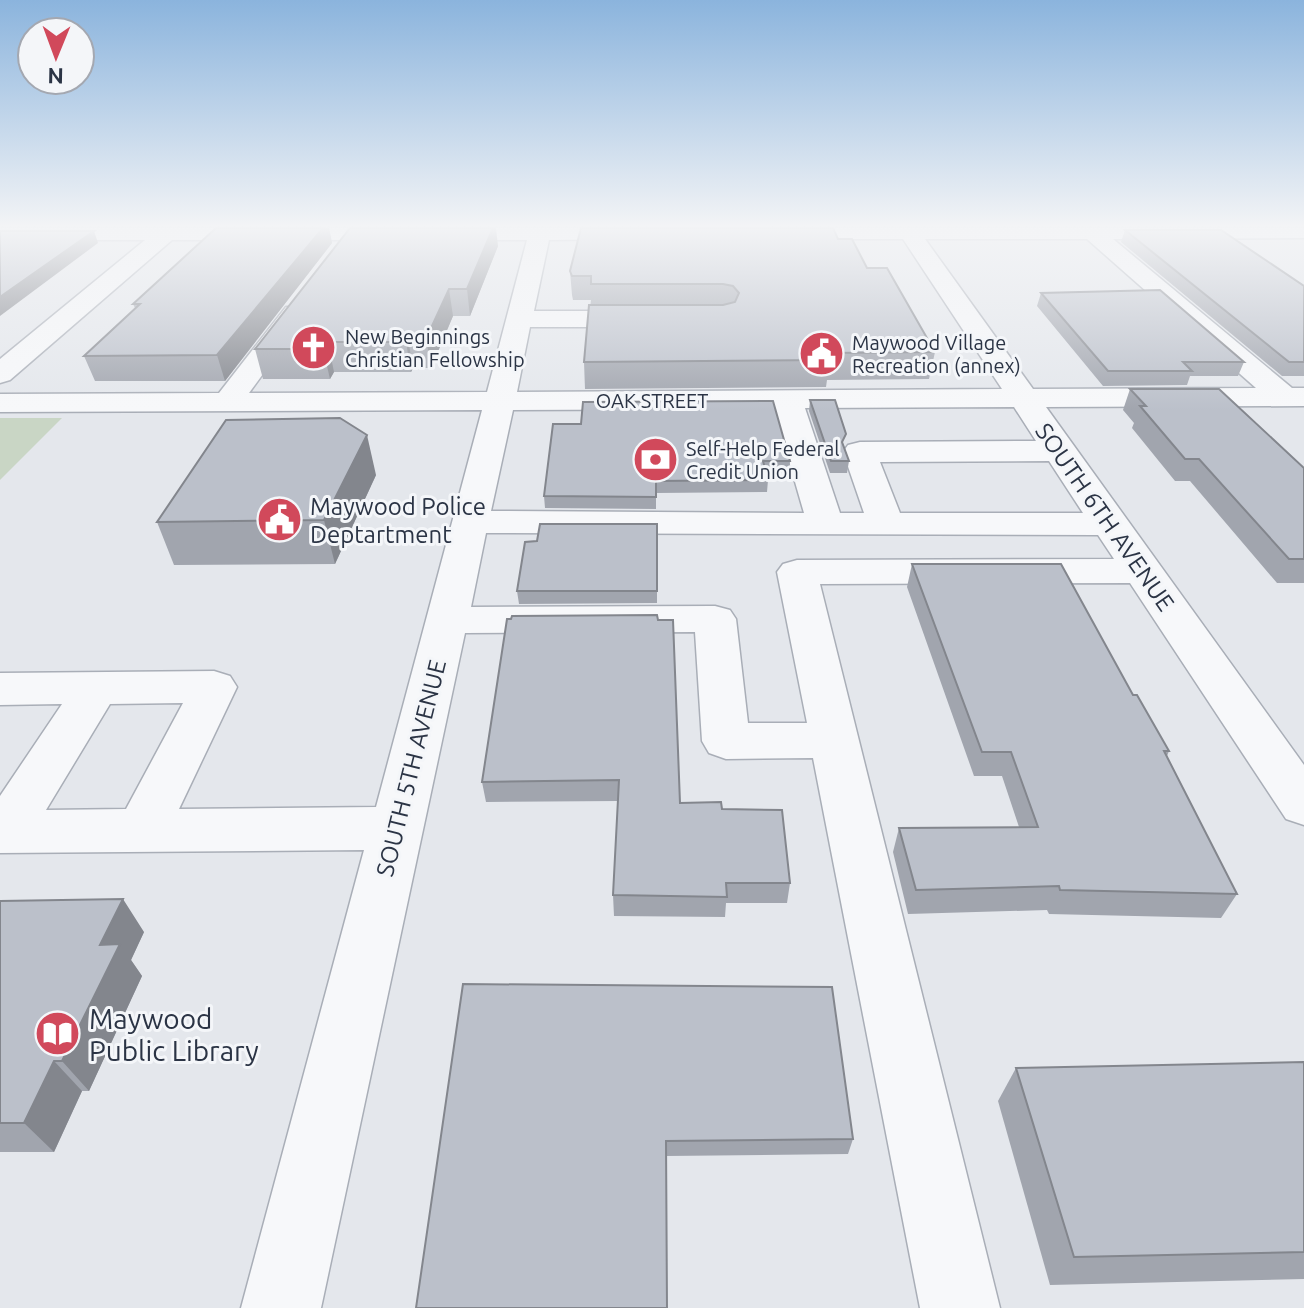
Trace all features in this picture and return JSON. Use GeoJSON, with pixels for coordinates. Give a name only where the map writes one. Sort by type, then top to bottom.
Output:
{"type":"FeatureCollection","features":[{"type":"Feature","properties":{"kind":"street"},"geometry":{"type":"LineString","coordinates":[[0,374],[101,289]]}},
{"type":"Feature","properties":{"kind":"street","name":"SOUTH 5TH AVENUE"},"geometry":{"type":"LineString","coordinates":[[281,1308],[526,289]]}},
{"type":"Feature","properties":{"kind":"street","name":"SOUTH 6TH AVENUE"},"geometry":{"type":"LineString","coordinates":[[948,289],[1304,805]]}},
{"type":"Feature","properties":{"kind":"street"},"geometry":{"type":"LineString","coordinates":[[1162,289],[1294,397]]}},
{"type":"Feature","properties":{"kind":"street"},"geometry":{"type":"LineString","coordinates":[[228,401],[308,295]]}},
{"type":"Feature","properties":{"kind":"street"},"geometry":{"type":"LineString","coordinates":[[519,319],[677,319]]}},
{"type":"Feature","properties":{"kind":"street","name":"OAK STREET"},"geometry":{"type":"LineString","coordinates":[[0,403],[1294,397]]}},
{"type":"Feature","properties":{"kind":"street"},"geometry":{"type":"LineString","coordinates":[[787,400],[825,522]]}},
{"type":"Feature","properties":{"kind":"street"},"geometry":{"type":"LineString","coordinates":[[886,524],[860,452],[1060,451]]}},
{"type":"Feature","properties":{"kind":"street"},"geometry":{"type":"LineString","coordinates":[[470,522],[1109,524]]}},
{"type":"Feature","properties":{"kind":"street"},"geometry":{"type":"LineString","coordinates":[[960,1308],[797,572],[1142,571]]}},
{"type":"Feature","properties":{"kind":"street"},"geometry":{"type":"LineString","coordinates":[[446,620],[715,619],[726,741],[834,740]]}},
{"type":"Feature","properties":{"kind":"street"},"geometry":{"type":"LineString","coordinates":[[0,689],[214,687],[142,830]]}},
{"type":"Feature","properties":{"kind":"street"},"geometry":{"type":"LineString","coordinates":[[2,832],[96,688]]}},
{"type":"Feature","properties":{"kind":"street"},"geometry":{"type":"LineString","coordinates":[[2,832],[396,828]]}},
{"type":"Feature","properties":{"kind":"green space"},"geometry":{"type":"Polygon","coordinates":[[[0,418],[62,418],[0,480],[0,418]]]}},
{"type":"Feature","properties":{"kind":"building"},"geometry":{"type":"Polygon","coordinates":[[[0,289],[11,289],[0,297],[0,289]]]}},
{"type":"Feature","properties":{"kind":"building"},"geometry":{"type":"Polygon","coordinates":[[[149,289],[272,289],[217,355],[84,356],[140,304],[133,304],[149,289]]]}},
{"type":"Feature","properties":{"kind":"building"},"geometry":{"type":"Polygon","coordinates":[[[302,289],[449,289],[426,339],[328,342],[323,349],[255,349],[302,289]]]}},
{"type":"Feature","properties":{"kind":"building"},"geometry":{"type":"Polygon","coordinates":[[[736,289],[899,289],[935,352],[827,353],[829,360],[584,362],[589,305],[723,305],[735,302],[739,293],[736,289]]]}},
{"type":"Feature","properties":{"kind":"building"},"geometry":{"type":"Polygon","coordinates":[[[1198,289],[1304,289],[1304,362],[1289,362],[1198,289]]]}},
{"type":"Feature","properties":{"kind":"building"},"geometry":{"type":"Polygon","coordinates":[[[1160,290],[1244,362],[1183,362],[1192,371],[1108,371],[1041,293],[1160,290]]]}},
{"type":"Feature","properties":{"kind":"building"},"geometry":{"type":"Polygon","coordinates":[[[1130,389],[1219,389],[1304,468],[1304,559],[1289,559],[1199,459],[1185,459],[1140,406],[1146,406],[1130,389]]]}},
{"type":"Feature","properties":{"kind":"building"},"geometry":{"type":"Polygon","coordinates":[[[810,400],[835,400],[846,434],[842,442],[849,461],[831,461],[810,400]]]}},
{"type":"Feature","properties":{"kind":"building"},"geometry":{"type":"Polygon","coordinates":[[[773,401],[790,461],[763,461],[768,480],[656,481],[656,497],[544,496],[553,424],[581,424],[583,402],[773,401]]]}},
{"type":"Feature","properties":{"kind":"building"},"geometry":{"type":"Polygon","coordinates":[[[340,418],[367,435],[324,520],[157,522],[226,420],[340,418]]]}},
{"type":"Feature","properties":{"kind":"building"},"geometry":{"type":"Polygon","coordinates":[[[540,524],[657,524],[657,591],[517,591],[525,542],[537,541],[540,524]]]}},
{"type":"Feature","properties":{"kind":"building"},"geometry":{"type":"Polygon","coordinates":[[[912,564],[1061,564],[1133,695],[1137,695],[1169,751],[1164,751],[1237,894],[1060,890],[1059,886],[916,890],[899,828],[1038,827],[1011,752],[982,752],[912,564]]]}},
{"type":"Feature","properties":{"kind":"building"},"geometry":{"type":"Polygon","coordinates":[[[657,615],[658,620],[673,620],[680,803],[721,802],[722,809],[782,810],[790,883],[726,883],[727,897],[613,895],[619,780],[482,782],[507,619],[512,616],[657,615]]]}},
{"type":"Feature","properties":{"kind":"building","name":"Maywood Public Library"},"geometry":{"type":"Polygon","coordinates":[[[123,899],[100,945],[120,944],[62,1061],[54,1061],[24,1123],[0,1123],[0,901],[123,899]]]}},
{"type":"Feature","properties":{"kind":"building"},"geometry":{"type":"Polygon","coordinates":[[[463,984],[832,987],[853,1139],[666,1141],[667,1308],[416,1308],[463,984]]]}},
{"type":"Feature","properties":{"kind":"building"},"geometry":{"type":"Polygon","coordinates":[[[1304,1062],[1304,1252],[1074,1257],[1016,1068],[1304,1062]]]}},
{"type":"Feature","properties":{"kind":"place","name":"New Beginnings Christian Fellowship"},"geometry":{"type":"Point","coordinates":[314,347]}},
{"type":"Feature","properties":{"kind":"place","name":"Maywood Village Recreation (annex)"},"geometry":{"type":"Point","coordinates":[821,354]}},
{"type":"Feature","properties":{"kind":"place","name":"Self-Help Federal Credit Union"},"geometry":{"type":"Point","coordinates":[655,459]}},
{"type":"Feature","properties":{"kind":"place","name":"Maywood Police Deptartment"},"geometry":{"type":"Point","coordinates":[279,520]}},
{"type":"Feature","properties":{"kind":"place","name":"Maywood Public Library"},"geometry":{"type":"Point","coordinates":[58,1034]}}]}
